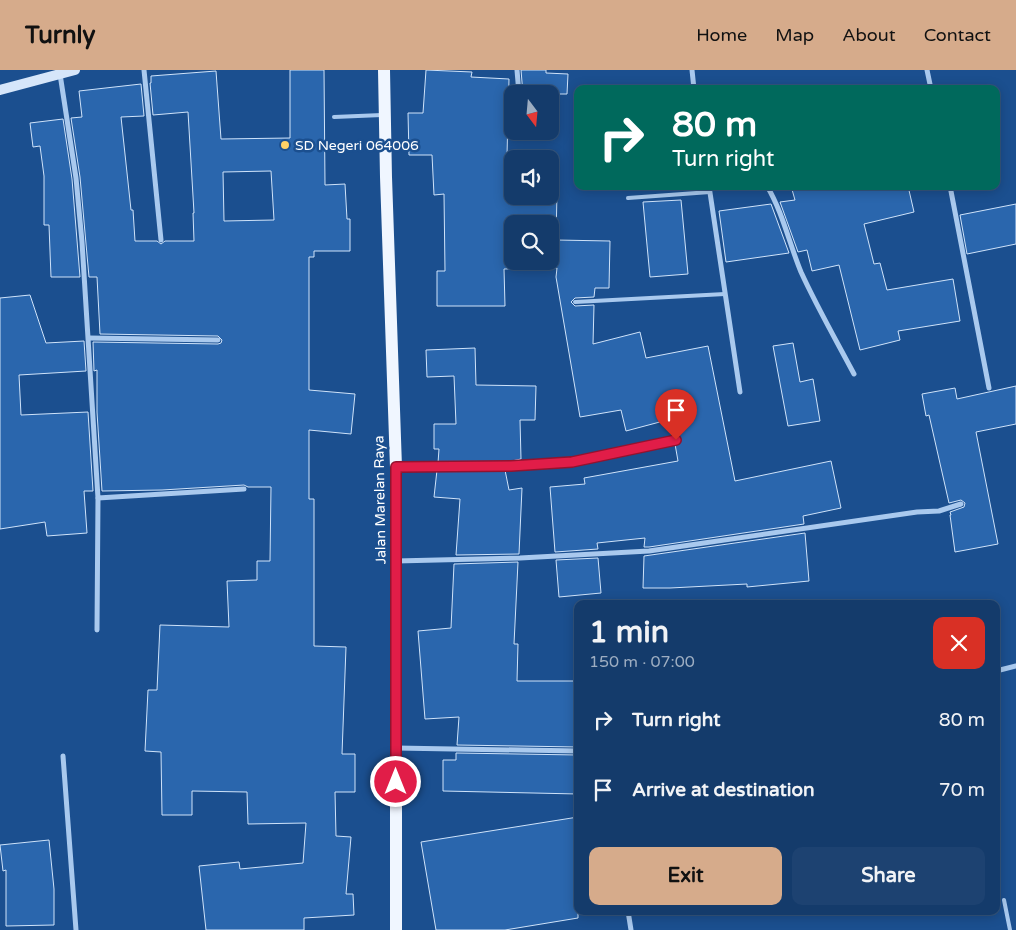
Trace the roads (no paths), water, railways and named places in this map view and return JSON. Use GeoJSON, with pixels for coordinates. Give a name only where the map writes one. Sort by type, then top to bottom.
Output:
{"type":"FeatureCollection","features":[{"type":"Feature","properties":{"kind":"main road","name":"Jalan Marelan Raya"},"geometry":{"type":"LineString","coordinates":[[384,70],[396,467],[396,930]]}},
{"type":"Feature","properties":{"kind":"street"},"geometry":{"type":"LineString","coordinates":[[0,90],[75,70]]}},
{"type":"Feature","properties":{"kind":"street"},"geometry":{"type":"LineString","coordinates":[[144,70],[161,240]]}},
{"type":"Feature","properties":{"kind":"street"},"geometry":{"type":"LineString","coordinates":[[517,70],[518,85]]}},
{"type":"Feature","properties":{"kind":"street"},"geometry":{"type":"LineString","coordinates":[[692,70],[694,85]]}},
{"type":"Feature","properties":{"kind":"street"},"geometry":{"type":"LineString","coordinates":[[927,70],[930,85]]}},
{"type":"Feature","properties":{"kind":"street"},"geometry":{"type":"LineString","coordinates":[[60,74],[76,178],[89,338],[98,498],[97,630]]}},
{"type":"Feature","properties":{"kind":"street"},"geometry":{"type":"LineString","coordinates":[[710,190],[740,392]]}},
{"type":"Feature","properties":{"kind":"street"},"geometry":{"type":"LineString","coordinates":[[769,190],[782,215],[800,269],[817,307],[854,374]]}},
{"type":"Feature","properties":{"kind":"street"},"geometry":{"type":"LineString","coordinates":[[951,190],[989,388]]}},
{"type":"Feature","properties":{"kind":"street"},"geometry":{"type":"LineString","coordinates":[[89,338],[218,340]]}},
{"type":"Feature","properties":{"kind":"street"},"geometry":{"type":"LineString","coordinates":[[98,498],[244,489]]}},
{"type":"Feature","properties":{"kind":"street"},"geometry":{"type":"LineString","coordinates":[[396,561],[520,558],[649,551],[917,512],[939,511],[961,504]]}},
{"type":"Feature","properties":{"kind":"street"},"geometry":{"type":"LineString","coordinates":[[1000,669],[1016,666]]}},
{"type":"Feature","properties":{"kind":"street"},"geometry":{"type":"LineString","coordinates":[[396,748],[574,751]]}},
{"type":"Feature","properties":{"kind":"street"},"geometry":{"type":"LineString","coordinates":[[63,756],[76,930]]}},
{"type":"Feature","properties":{"kind":"street"},"geometry":{"type":"LineString","coordinates":[[629,915],[631,930]]}},
{"type":"Feature","properties":{"kind":"lane"},"geometry":{"type":"LineString","coordinates":[[334,117],[385,115]]}},
{"type":"Feature","properties":{"kind":"lane"},"geometry":{"type":"LineString","coordinates":[[628,198],[701,190]]}},
{"type":"Feature","properties":{"kind":"lane"},"geometry":{"type":"LineString","coordinates":[[575,302],[725,294]]}},
{"type":"Feature","properties":{"kind":"lane"},"geometry":{"type":"LineString","coordinates":[[396,467],[511,466],[572,462],[676,440]]}},
{"type":"Feature","properties":{"kind":"lane"},"geometry":{"type":"LineString","coordinates":[[1004,900],[1010,930]]}},
{"type":"Feature","properties":{"kind":"place","name":"SD Negeri 064006"},"geometry":{"type":"Point","coordinates":[285,145]}}]}
